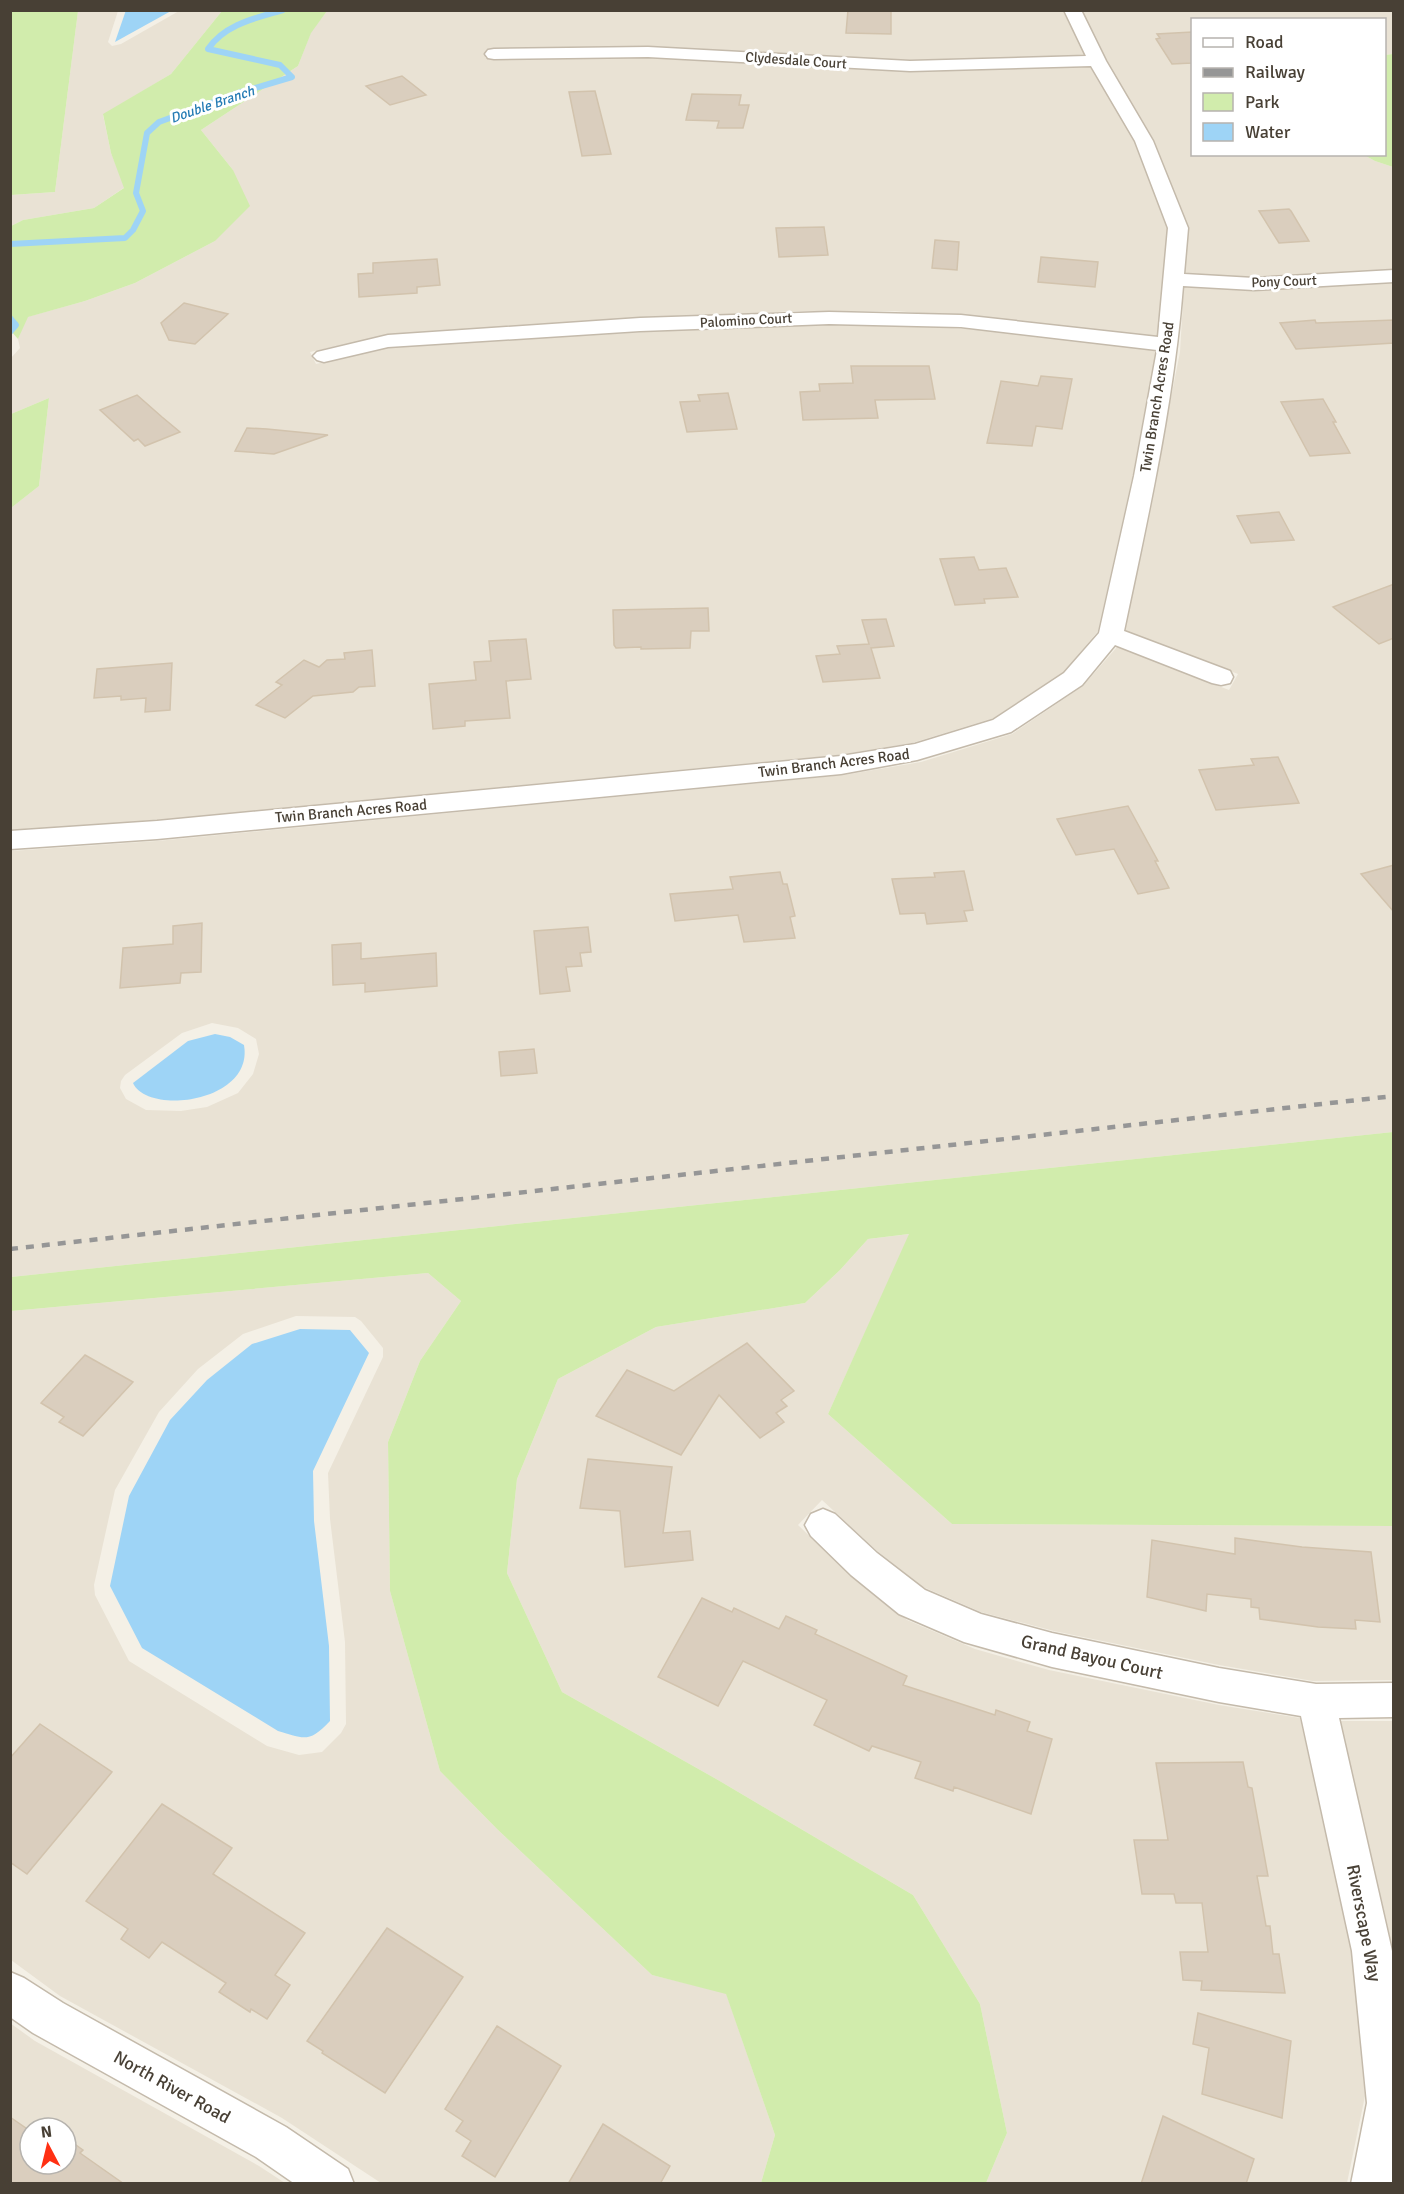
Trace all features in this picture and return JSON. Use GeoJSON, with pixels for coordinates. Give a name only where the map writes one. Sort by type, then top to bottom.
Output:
{"type":"FeatureCollection","features":[{"type":"Feature","properties":{"kind":"street","name":"Twin Branch Acres Road"},"geometry":{"type":"LineString","coordinates":[[10,840],[169,829],[841,765],[917,752],[1002,726],[1073,679],[1111,635],[1145,476],[1168,345],[1178,228],[1144,141],[1097,61],[1072,10]]}},
{"type":"Feature","properties":{"kind":"street","name":"Clydesdale Court"},"geometry":{"type":"LineString","coordinates":[[494,54],[648,52],[910,66],[1097,61]]}},
{"type":"Feature","properties":{"kind":"street","name":"Pony Court"},"geometry":{"type":"LineString","coordinates":[[1174,279],[1254,284],[1394,276]]}},
{"type":"Feature","properties":{"kind":"street","name":"Palomino Court"},"geometry":{"type":"LineString","coordinates":[[324,356],[388,341],[795,317],[895,318],[983,324],[1168,345]]}},
{"type":"Feature","properties":{"kind":"street"},"geometry":{"type":"LineString","coordinates":[[1111,635],[1221,677]]}},
{"type":"Feature","properties":{"kind":"street","name":"Grand Bayou Court"},"geometry":{"type":"LineString","coordinates":[[823,1525],[864,1564],[912,1602],[977,1630],[1052,1650],[1219,1685],[1316,1701],[1394,1700]]}},
{"type":"Feature","properties":{"kind":"street","name":"Riverscape Way"},"geometry":{"type":"LineString","coordinates":[[1316,1701],[1372,1951],[1388,2103],[1372,2184]]}},
{"type":"Feature","properties":{"kind":"street","name":"North River Road"},"geometry":{"type":"LineString","coordinates":[[10,1992],[48,2018],[271,2142],[333,2184]]}},
{"type":"Feature","properties":{"kind":"shaded area"},"geometry":{"type":"Polygon","coordinates":[[[78,11],[118,11],[108,42],[112,46],[121,44],[179,11],[222,11],[171,74],[103,115],[111,153],[125,187],[94,208],[23,220],[11,226],[11,195],[55,192],[78,11]]]}},
{"type":"Feature","properties":{"kind":"shaded area"},"geometry":{"type":"Polygon","coordinates":[[[327,11],[1063,11],[1086,57],[909,61],[649,47],[486,49],[485,58],[648,56],[910,71],[1091,66],[1135,141],[1168,228],[1158,337],[995,319],[895,311],[794,311],[387,335],[310,352],[316,364],[389,347],[796,323],[895,324],[994,331],[1156,350],[1133,474],[1098,631],[1063,673],[994,718],[912,743],[838,755],[158,820],[11,830],[11,508],[39,486],[49,398],[11,414],[11,358],[20,348],[18,339],[27,317],[85,301],[135,283],[215,241],[233,170],[201,130],[298,66],[311,32],[327,11]]]}},
{"type":"Feature","properties":{"kind":"shaded area"},"geometry":{"type":"Polygon","coordinates":[[[1081,11],[1393,11],[1393,54],[1386,55],[1386,18],[1191,18],[1191,156],[1366,156],[1393,167],[1393,270],[1252,278],[1185,273],[1188,228],[1154,141],[1106,61],[1081,11]]]}},
{"type":"Feature","properties":{"kind":"shaded area"},"geometry":{"type":"Polygon","coordinates":[[[1393,282],[1393,1132],[11,1277],[11,851],[157,841],[844,775],[921,762],[1012,734],[1083,686],[1117,647],[1229,690],[1238,674],[1125,631],[1180,352],[1184,285],[1257,290],[1393,282]],[[212,1023],[182,1033],[125,1075],[120,1088],[126,1099],[146,1110],[181,1111],[207,1107],[238,1093],[253,1074],[259,1054],[256,1039],[238,1028],[212,1023]]]}},
{"type":"Feature","properties":{"kind":"shaded area"},"geometry":{"type":"Polygon","coordinates":[[[910,1234],[828,1414],[952,1524],[1393,1526],[1393,1680],[1313,1681],[1219,1665],[1054,1631],[981,1612],[921,1586],[876,1550],[822,1500],[798,1525],[853,1578],[907,1620],[975,1649],[1049,1670],[1219,1705],[1300,1718],[1351,1949],[1365,2096],[1347,2183],[986,2183],[1007,2133],[980,2004],[913,1895],[718,1780],[562,1692],[507,1573],[517,1479],[558,1379],[656,1327],[805,1303],[868,1239],[910,1234]]]}},
{"type":"Feature","properties":{"kind":"shaded area"},"geometry":{"type":"Polygon","coordinates":[[[428,1273],[461,1301],[420,1361],[388,1442],[390,1591],[440,1771],[497,1829],[652,1975],[726,1993],[775,2135],[761,2183],[381,2183],[282,2118],[60,1996],[11,1960],[11,1311],[428,1273]],[[296,1316],[243,1334],[198,1369],[159,1412],[115,1490],[94,1585],[95,1595],[129,1661],[267,1746],[299,1755],[322,1752],[341,1733],[346,1724],[345,1642],[330,1519],[328,1473],[383,1357],[383,1348],[355,1317],[296,1316]]]}},
{"type":"Feature","properties":{"kind":"shaded area"},"geometry":{"type":"Polygon","coordinates":[[[1340,1721],[1393,1721],[1393,1950],[1340,1721]]]}},
{"type":"Feature","properties":{"kind":"shaded area"},"geometry":{"type":"Polygon","coordinates":[[[10,2023],[35,2041],[259,2166],[285,2183],[11,2183],[10,2023]]]}},
{"type":"Feature","properties":{"kind":"green space"},"geometry":{"type":"Polygon","coordinates":[[[11,10],[78,11],[55,192],[11,195],[11,10]]]}},
{"type":"Feature","properties":{"kind":"green space"},"geometry":{"type":"Polygon","coordinates":[[[222,11],[327,11],[311,33],[298,66],[201,130],[233,170],[250,206],[215,241],[135,283],[85,301],[28,317],[18,339],[11,331],[11,226],[23,220],[94,208],[124,188],[111,153],[103,114],[171,74],[222,11]]]}},
{"type":"Feature","properties":{"kind":"green space"},"geometry":{"type":"Polygon","coordinates":[[[1394,54],[1393,167],[1366,156],[1386,156],[1386,55],[1394,54]]]}},
{"type":"Feature","properties":{"kind":"green space"},"geometry":{"type":"Polygon","coordinates":[[[49,398],[39,486],[11,508],[11,414],[49,398]]]}},
{"type":"Feature","properties":{"kind":"green space"},"geometry":{"type":"Polygon","coordinates":[[[1393,1132],[1393,1526],[952,1524],[828,1414],[909,1234],[868,1239],[805,1303],[656,1327],[558,1379],[517,1479],[507,1573],[562,1692],[718,1780],[913,1895],[980,2004],[1007,2133],[986,2183],[761,2183],[775,2135],[726,1994],[652,1975],[497,1829],[440,1771],[390,1591],[388,1442],[420,1361],[461,1301],[428,1273],[11,1311],[11,1277],[1393,1132]]]}},
{"type":"Feature","properties":{"kind":"water"},"geometry":{"type":"Polygon","coordinates":[[[126,10],[171,10],[171,11],[115,42],[126,10]]]}},
{"type":"Feature","properties":{"kind":"water"},"geometry":{"type":"Polygon","coordinates":[[[215,1034],[230,1037],[244,1045],[243,1064],[233,1080],[217,1091],[198,1098],[177,1101],[158,1099],[142,1093],[133,1083],[188,1041],[215,1034]]]}},
{"type":"Feature","properties":{"kind":"water"},"geometry":{"type":"Polygon","coordinates":[[[300,1329],[350,1330],[369,1353],[313,1471],[314,1521],[329,1646],[330,1721],[317,1733],[306,1737],[278,1731],[142,1648],[110,1586],[129,1496],[170,1420],[207,1380],[252,1344],[300,1329]]]}},
{"type":"Feature","properties":{"kind":"building"},"geometry":{"type":"Polygon","coordinates":[[[848,10],[891,10],[891,34],[846,33],[848,10]]]}},
{"type":"Feature","properties":{"kind":"building"},"geometry":{"type":"Polygon","coordinates":[[[1191,32],[1191,63],[1172,64],[1156,39],[1160,38],[1157,34],[1191,32]]]}},
{"type":"Feature","properties":{"kind":"building"},"geometry":{"type":"Polygon","coordinates":[[[402,76],[426,95],[390,105],[366,86],[402,76]]]}},
{"type":"Feature","properties":{"kind":"building"},"geometry":{"type":"Polygon","coordinates":[[[595,91],[611,154],[582,156],[569,92],[595,91]]]}},
{"type":"Feature","properties":{"kind":"building"},"geometry":{"type":"Polygon","coordinates":[[[692,94],[741,95],[739,105],[749,105],[743,128],[717,128],[719,121],[686,120],[692,94]]]}},
{"type":"Feature","properties":{"kind":"building"},"geometry":{"type":"Polygon","coordinates":[[[1289,209],[1309,241],[1279,243],[1259,211],[1289,209]]]}},
{"type":"Feature","properties":{"kind":"building"},"geometry":{"type":"Polygon","coordinates":[[[824,227],[828,255],[779,257],[776,228],[824,227]]]}},
{"type":"Feature","properties":{"kind":"building"},"geometry":{"type":"Polygon","coordinates":[[[935,240],[959,242],[957,270],[932,268],[935,240]]]}},
{"type":"Feature","properties":{"kind":"building"},"geometry":{"type":"Polygon","coordinates":[[[1041,257],[1098,262],[1095,287],[1038,282],[1041,257]]]}},
{"type":"Feature","properties":{"kind":"building"},"geometry":{"type":"Polygon","coordinates":[[[437,259],[440,285],[417,287],[417,293],[359,297],[358,274],[373,273],[373,263],[437,259]]]}},
{"type":"Feature","properties":{"kind":"building"},"geometry":{"type":"Polygon","coordinates":[[[184,303],[228,314],[195,344],[169,340],[161,323],[184,303]]]}},
{"type":"Feature","properties":{"kind":"building"},"geometry":{"type":"Polygon","coordinates":[[[1315,320],[1316,323],[1394,320],[1394,343],[1296,349],[1280,323],[1315,320]]]}},
{"type":"Feature","properties":{"kind":"building"},"geometry":{"type":"Polygon","coordinates":[[[851,366],[929,366],[935,399],[875,400],[878,418],[803,420],[800,392],[820,391],[819,384],[853,383],[851,366]]]}},
{"type":"Feature","properties":{"kind":"building"},"geometry":{"type":"Polygon","coordinates":[[[1041,376],[1072,379],[1062,429],[1036,426],[1032,446],[987,443],[1001,381],[1038,386],[1041,376]]]}},
{"type":"Feature","properties":{"kind":"building"},"geometry":{"type":"Polygon","coordinates":[[[728,393],[737,429],[687,432],[680,402],[700,401],[698,395],[728,393]]]}},
{"type":"Feature","properties":{"kind":"building"},"geometry":{"type":"Polygon","coordinates":[[[137,395],[180,432],[145,446],[138,439],[134,441],[100,410],[137,395]]]}},
{"type":"Feature","properties":{"kind":"building"},"geometry":{"type":"Polygon","coordinates":[[[1323,399],[1350,453],[1310,456],[1281,402],[1323,399]]]}},
{"type":"Feature","properties":{"kind":"building"},"geometry":{"type":"Polygon","coordinates":[[[247,428],[328,435],[274,454],[235,451],[247,428]]]}},
{"type":"Feature","properties":{"kind":"building"},"geometry":{"type":"Polygon","coordinates":[[[1279,512],[1294,540],[1251,543],[1237,516],[1279,512]]]}},
{"type":"Feature","properties":{"kind":"building"},"geometry":{"type":"Polygon","coordinates":[[[974,557],[979,570],[1006,568],[1018,597],[984,599],[985,603],[955,605],[940,559],[974,557]]]}},
{"type":"Feature","properties":{"kind":"building"},"geometry":{"type":"Polygon","coordinates":[[[1394,584],[1394,638],[1379,644],[1333,607],[1394,584]]]}},
{"type":"Feature","properties":{"kind":"building"},"geometry":{"type":"Polygon","coordinates":[[[708,608],[709,631],[691,631],[690,648],[641,649],[641,647],[616,648],[614,645],[613,610],[708,608]]]}},
{"type":"Feature","properties":{"kind":"building"},"geometry":{"type":"Polygon","coordinates":[[[886,619],[894,646],[871,648],[880,678],[823,682],[816,656],[840,654],[837,646],[869,644],[862,620],[886,619]]]}},
{"type":"Feature","properties":{"kind":"building"},"geometry":{"type":"Polygon","coordinates":[[[526,639],[531,679],[506,681],[510,718],[465,721],[465,726],[433,729],[429,684],[476,680],[474,662],[491,661],[489,641],[526,639]]]}},
{"type":"Feature","properties":{"kind":"building"},"geometry":{"type":"Polygon","coordinates":[[[372,650],[375,686],[359,687],[353,692],[313,696],[285,718],[256,705],[282,685],[276,682],[304,660],[319,667],[327,660],[345,659],[344,653],[372,650]]]}},
{"type":"Feature","properties":{"kind":"building"},"geometry":{"type":"Polygon","coordinates":[[[172,663],[170,710],[145,712],[146,698],[121,700],[121,696],[94,698],[97,669],[172,663]]]}},
{"type":"Feature","properties":{"kind":"building"},"geometry":{"type":"Polygon","coordinates":[[[1278,757],[1299,803],[1216,810],[1199,770],[1254,765],[1251,759],[1278,757]]]}},
{"type":"Feature","properties":{"kind":"building"},"geometry":{"type":"Polygon","coordinates":[[[1128,806],[1158,861],[1155,861],[1169,888],[1138,894],[1114,849],[1076,855],[1057,819],[1128,806]]]}},
{"type":"Feature","properties":{"kind":"building"},"geometry":{"type":"Polygon","coordinates":[[[1394,865],[1394,912],[1361,874],[1394,865]]]}},
{"type":"Feature","properties":{"kind":"building"},"geometry":{"type":"Polygon","coordinates":[[[964,871],[973,910],[964,911],[967,921],[927,924],[925,913],[900,914],[892,879],[935,877],[934,873],[964,871]]]}},
{"type":"Feature","properties":{"kind":"building"},"geometry":{"type":"Polygon","coordinates":[[[780,872],[783,884],[787,884],[795,916],[790,917],[795,938],[744,942],[738,915],[675,921],[670,894],[733,889],[730,877],[780,872]]]}},
{"type":"Feature","properties":{"kind":"building"},"geometry":{"type":"Polygon","coordinates":[[[202,923],[201,972],[181,973],[180,983],[120,988],[123,948],[173,944],[173,926],[202,923]]]}},
{"type":"Feature","properties":{"kind":"building"},"geometry":{"type":"Polygon","coordinates":[[[588,927],[591,952],[580,953],[582,966],[566,967],[570,991],[540,994],[534,931],[588,927]]]}},
{"type":"Feature","properties":{"kind":"building"},"geometry":{"type":"Polygon","coordinates":[[[361,943],[361,959],[436,953],[437,986],[365,992],[365,983],[333,985],[332,945],[361,943]]]}},
{"type":"Feature","properties":{"kind":"building"},"geometry":{"type":"Polygon","coordinates":[[[534,1049],[537,1073],[501,1076],[499,1052],[534,1049]]]}},
{"type":"Feature","properties":{"kind":"building"},"geometry":{"type":"Polygon","coordinates":[[[747,1343],[794,1391],[781,1400],[787,1406],[776,1413],[784,1422],[760,1438],[719,1395],[681,1455],[596,1416],[627,1370],[674,1391],[747,1343]]]}},
{"type":"Feature","properties":{"kind":"building"},"geometry":{"type":"Polygon","coordinates":[[[85,1355],[133,1382],[83,1436],[59,1422],[64,1417],[41,1403],[85,1355]]]}},
{"type":"Feature","properties":{"kind":"building"},"geometry":{"type":"Polygon","coordinates":[[[588,1459],[672,1467],[663,1533],[690,1531],[693,1560],[625,1567],[620,1511],[580,1508],[588,1459]]]}},
{"type":"Feature","properties":{"kind":"building"},"geometry":{"type":"Polygon","coordinates":[[[1235,1538],[1302,1547],[1371,1552],[1380,1622],[1355,1620],[1356,1629],[1318,1627],[1260,1619],[1259,1608],[1251,1607],[1251,1599],[1207,1594],[1206,1611],[1147,1597],[1152,1540],[1235,1554],[1235,1538]]]}},
{"type":"Feature","properties":{"kind":"building"},"geometry":{"type":"Polygon","coordinates":[[[702,1598],[732,1612],[734,1608],[779,1629],[786,1616],[817,1630],[815,1634],[907,1676],[903,1685],[995,1715],[996,1710],[1030,1722],[1027,1731],[1052,1739],[1031,1814],[954,1787],[953,1791],[915,1778],[921,1762],[872,1746],[869,1751],[814,1725],[827,1700],[743,1661],[718,1706],[658,1677],[702,1598]]]}},
{"type":"Feature","properties":{"kind":"building"},"geometry":{"type":"Polygon","coordinates":[[[40,1724],[112,1772],[27,1874],[10,1862],[10,1758],[40,1724]]]}},
{"type":"Feature","properties":{"kind":"building"},"geometry":{"type":"Polygon","coordinates":[[[1243,1762],[1248,1787],[1252,1788],[1268,1876],[1257,1876],[1266,1926],[1270,1926],[1273,1954],[1279,1954],[1285,1993],[1201,1990],[1202,1981],[1183,1980],[1180,1952],[1208,1952],[1202,1903],[1176,1903],[1174,1894],[1142,1894],[1134,1840],[1168,1840],[1156,1763],[1243,1762]]]}},
{"type":"Feature","properties":{"kind":"building"},"geometry":{"type":"Polygon","coordinates":[[[162,1804],[232,1848],[213,1874],[305,1933],[275,1975],[290,1985],[267,2019],[251,2009],[250,2012],[219,1992],[226,1983],[162,1942],[149,1958],[121,1939],[128,1929],[86,1901],[162,1804]]]}},
{"type":"Feature","properties":{"kind":"building"},"geometry":{"type":"Polygon","coordinates":[[[387,1928],[463,1977],[385,2093],[307,2041],[387,1928]]]}},
{"type":"Feature","properties":{"kind":"building"},"geometry":{"type":"Polygon","coordinates":[[[1198,2013],[1291,2041],[1282,2118],[1202,2094],[1209,2048],[1193,2044],[1198,2013]]]}},
{"type":"Feature","properties":{"kind":"building"},"geometry":{"type":"Polygon","coordinates":[[[497,2026],[561,2066],[495,2177],[462,2156],[471,2141],[456,2131],[463,2121],[445,2109],[497,2026]]]}},
{"type":"Feature","properties":{"kind":"building"},"geometry":{"type":"Polygon","coordinates":[[[1163,2116],[1254,2159],[1246,2184],[1141,2184],[1163,2116]]]}},
{"type":"Feature","properties":{"kind":"building"},"geometry":{"type":"Polygon","coordinates":[[[10,2117],[18,2123],[18,2176],[78,2176],[78,2146],[83,2150],[80,2153],[124,2184],[10,2184],[10,2117]]]}},
{"type":"Feature","properties":{"kind":"building"},"geometry":{"type":"Polygon","coordinates":[[[603,2124],[670,2166],[660,2184],[568,2184],[603,2124]]]}},
{"type":"Feature","properties":{"kind":"waterway","name":"Double Branch"},"geometry":{"type":"LineString","coordinates":[[10,244],[125,238],[133,230],[143,211],[136,193],[147,133],[159,122],[238,93],[292,77],[280,65],[208,49],[215,40],[232,28],[252,19],[283,10]]}},
{"type":"Feature","properties":{"kind":"waterway","name":"Double Branch"},"geometry":{"type":"LineString","coordinates":[[10,318],[16,325],[10,332]]}},
{"type":"Feature","properties":{"kind":"railway"},"geometry":{"type":"LineString","coordinates":[[10,1249],[1394,1096]]}}]}
